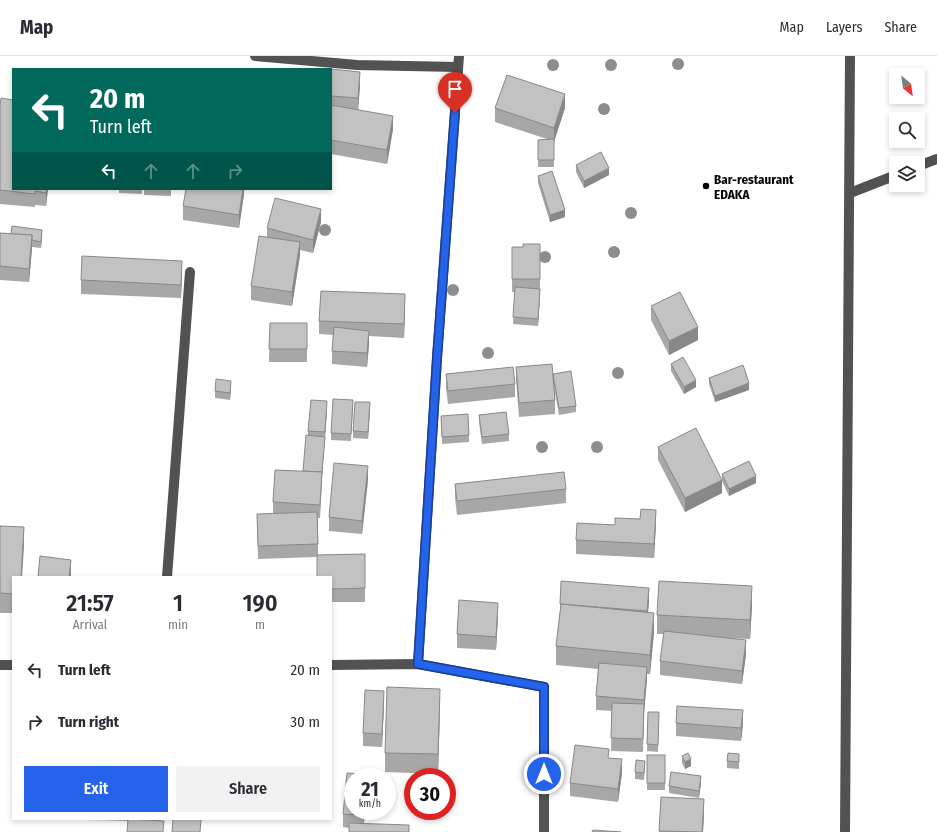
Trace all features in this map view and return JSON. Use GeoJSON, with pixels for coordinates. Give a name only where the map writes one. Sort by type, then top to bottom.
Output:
{"type":"FeatureCollection","features":[{"type":"Feature","properties":{"kind":"street"},"geometry":{"type":"LineString","coordinates":[[255,56],[357,65],[458,67]]}},
{"type":"Feature","properties":{"kind":"street"},"geometry":{"type":"LineString","coordinates":[[418,664],[437,358],[459,56]]}},
{"type":"Feature","properties":{"kind":"street"},"geometry":{"type":"LineString","coordinates":[[844,832],[850,56]]}},
{"type":"Feature","properties":{"kind":"street"},"geometry":{"type":"LineString","coordinates":[[925,163],[937,158]]}},
{"type":"Feature","properties":{"kind":"street"},"geometry":{"type":"LineString","coordinates":[[850,193],[889,178]]}},
{"type":"Feature","properties":{"kind":"street"},"geometry":{"type":"LineString","coordinates":[[167,576],[190,272]]}},
{"type":"Feature","properties":{"kind":"street"},"geometry":{"type":"LineString","coordinates":[[332,665],[418,664],[544,687],[544,832]]}},
{"type":"Feature","properties":{"kind":"street"},"geometry":{"type":"LineString","coordinates":[[0,665],[12,665]]}},
{"type":"Feature","properties":{"kind":"building"},"geometry":{"type":"Polygon","coordinates":[[[332,69],[360,72],[358,98],[332,96],[332,69]]]}},
{"type":"Feature","properties":{"kind":"building"},"geometry":{"type":"Polygon","coordinates":[[[507,75],[565,94],[554,128],[495,108],[507,75]]]}},
{"type":"Feature","properties":{"kind":"building"},"geometry":{"type":"Polygon","coordinates":[[[1,98],[12,100],[12,190],[47,190],[46,193],[35,191],[35,194],[0,190],[1,98]]]}},
{"type":"Feature","properties":{"kind":"building"},"geometry":{"type":"Polygon","coordinates":[[[332,105],[393,116],[387,150],[332,140],[332,105]]]}},
{"type":"Feature","properties":{"kind":"building"},"geometry":{"type":"Polygon","coordinates":[[[554,139],[554,160],[538,160],[538,140],[554,139]]]}},
{"type":"Feature","properties":{"kind":"building"},"geometry":{"type":"Polygon","coordinates":[[[601,152],[609,168],[584,181],[576,165],[601,152]]]}},
{"type":"Feature","properties":{"kind":"building"},"geometry":{"type":"Polygon","coordinates":[[[552,171],[565,210],[550,215],[538,176],[552,171]]]}},
{"type":"Feature","properties":{"kind":"building"},"geometry":{"type":"Polygon","coordinates":[[[186,190],[243,190],[239,215],[183,206],[186,190]]]}},
{"type":"Feature","properties":{"kind":"building"},"geometry":{"type":"Polygon","coordinates":[[[275,198],[321,209],[313,240],[267,228],[275,198]]]}},
{"type":"Feature","properties":{"kind":"building"},"geometry":{"type":"Polygon","coordinates":[[[12,226],[42,230],[41,242],[32,240],[32,235],[11,234],[12,226]]]}},
{"type":"Feature","properties":{"kind":"building"},"geometry":{"type":"Polygon","coordinates":[[[0,233],[32,235],[29,269],[0,266],[0,233]]]}},
{"type":"Feature","properties":{"kind":"building"},"geometry":{"type":"Polygon","coordinates":[[[259,236],[300,242],[292,292],[251,286],[259,236]]]}},
{"type":"Feature","properties":{"kind":"building"},"geometry":{"type":"Polygon","coordinates":[[[523,244],[540,244],[540,279],[512,279],[512,247],[523,247],[523,244]]]}},
{"type":"Feature","properties":{"kind":"building"},"geometry":{"type":"Polygon","coordinates":[[[82,256],[182,261],[181,285],[81,280],[82,256]]]}},
{"type":"Feature","properties":{"kind":"building"},"geometry":{"type":"Polygon","coordinates":[[[515,287],[540,289],[538,319],[513,317],[515,287]]]}},
{"type":"Feature","properties":{"kind":"building"},"geometry":{"type":"Polygon","coordinates":[[[321,291],[405,294],[404,324],[319,321],[321,291]]]}},
{"type":"Feature","properties":{"kind":"building"},"geometry":{"type":"Polygon","coordinates":[[[680,292],[698,327],[669,341],[651,306],[680,292]]]}},
{"type":"Feature","properties":{"kind":"building"},"geometry":{"type":"Polygon","coordinates":[[[270,323],[307,323],[307,349],[269,349],[270,323]]]}},
{"type":"Feature","properties":{"kind":"building"},"geometry":{"type":"Polygon","coordinates":[[[334,327],[369,331],[367,353],[332,351],[334,327]]]}},
{"type":"Feature","properties":{"kind":"building"},"geometry":{"type":"Polygon","coordinates":[[[683,357],[696,380],[684,387],[671,364],[683,357]]]}},
{"type":"Feature","properties":{"kind":"building"},"geometry":{"type":"Polygon","coordinates":[[[552,364],[555,400],[519,403],[516,367],[552,364]]]}},
{"type":"Feature","properties":{"kind":"building"},"geometry":{"type":"Polygon","coordinates":[[[743,365],[749,383],[715,396],[709,378],[743,365]]]}},
{"type":"Feature","properties":{"kind":"building"},"geometry":{"type":"Polygon","coordinates":[[[513,367],[515,384],[448,391],[446,374],[513,367]]]}},
{"type":"Feature","properties":{"kind":"building"},"geometry":{"type":"Polygon","coordinates":[[[571,371],[576,406],[559,408],[553,374],[571,371]]]}},
{"type":"Feature","properties":{"kind":"building"},"geometry":{"type":"Polygon","coordinates":[[[216,379],[231,381],[230,393],[215,391],[216,379]]]}},
{"type":"Feature","properties":{"kind":"building"},"geometry":{"type":"Polygon","coordinates":[[[333,399],[353,400],[351,434],[331,433],[333,399]]]}},
{"type":"Feature","properties":{"kind":"building"},"geometry":{"type":"Polygon","coordinates":[[[311,400],[327,401],[325,432],[308,431],[311,400]]]}},
{"type":"Feature","properties":{"kind":"building"},"geometry":{"type":"Polygon","coordinates":[[[355,402],[370,402],[368,432],[353,431],[355,402]]]}},
{"type":"Feature","properties":{"kind":"building"},"geometry":{"type":"Polygon","coordinates":[[[506,412],[509,434],[482,437],[479,415],[506,412]]]}},
{"type":"Feature","properties":{"kind":"building"},"geometry":{"type":"Polygon","coordinates":[[[468,414],[469,435],[442,437],[441,416],[468,414]]]}},
{"type":"Feature","properties":{"kind":"building"},"geometry":{"type":"Polygon","coordinates":[[[696,428],[722,480],[685,498],[658,447],[696,428]]]}},
{"type":"Feature","properties":{"kind":"building"},"geometry":{"type":"Polygon","coordinates":[[[306,435],[325,437],[322,472],[303,471],[306,435]]]}},
{"type":"Feature","properties":{"kind":"building"},"geometry":{"type":"Polygon","coordinates":[[[749,461],[756,476],[729,489],[722,474],[749,461]]]}},
{"type":"Feature","properties":{"kind":"building"},"geometry":{"type":"Polygon","coordinates":[[[334,463],[368,466],[362,521],[329,517],[334,463]]]}},
{"type":"Feature","properties":{"kind":"building"},"geometry":{"type":"Polygon","coordinates":[[[275,470],[322,472],[320,505],[273,502],[275,470]]]}},
{"type":"Feature","properties":{"kind":"building"},"geometry":{"type":"Polygon","coordinates":[[[564,472],[566,489],[457,501],[455,484],[564,472]]]}},
{"type":"Feature","properties":{"kind":"building"},"geometry":{"type":"Polygon","coordinates":[[[641,509],[656,510],[654,544],[576,540],[577,523],[615,525],[615,518],[640,519],[641,509]]]}},
{"type":"Feature","properties":{"kind":"building"},"geometry":{"type":"Polygon","coordinates":[[[317,512],[318,544],[258,546],[257,514],[317,512]]]}},
{"type":"Feature","properties":{"kind":"building"},"geometry":{"type":"Polygon","coordinates":[[[0,526],[24,527],[21,576],[12,576],[12,594],[0,593],[0,526]]]}},
{"type":"Feature","properties":{"kind":"building"},"geometry":{"type":"Polygon","coordinates":[[[365,554],[365,588],[332,589],[332,576],[317,576],[317,555],[365,554]]]}},
{"type":"Feature","properties":{"kind":"building"},"geometry":{"type":"Polygon","coordinates":[[[40,556],[71,560],[69,576],[38,576],[40,556]]]}},
{"type":"Feature","properties":{"kind":"building"},"geometry":{"type":"Polygon","coordinates":[[[561,581],[649,588],[647,611],[560,604],[561,581]]]}},
{"type":"Feature","properties":{"kind":"building"},"geometry":{"type":"Polygon","coordinates":[[[659,581],[752,586],[750,620],[657,615],[659,581]]]}},
{"type":"Feature","properties":{"kind":"building"},"geometry":{"type":"Polygon","coordinates":[[[459,600],[498,603],[496,637],[457,634],[459,600]]]}},
{"type":"Feature","properties":{"kind":"building"},"geometry":{"type":"Polygon","coordinates":[[[561,604],[654,613],[650,655],[556,646],[561,604]]]}},
{"type":"Feature","properties":{"kind":"building"},"geometry":{"type":"Polygon","coordinates":[[[664,631],[746,640],[742,671],[660,661],[664,631]]]}},
{"type":"Feature","properties":{"kind":"building"},"geometry":{"type":"Polygon","coordinates":[[[599,663],[647,667],[644,700],[596,696],[599,663]]]}},
{"type":"Feature","properties":{"kind":"building"},"geometry":{"type":"Polygon","coordinates":[[[387,687],[440,689],[438,754],[385,753],[387,687]]]}},
{"type":"Feature","properties":{"kind":"building"},"geometry":{"type":"Polygon","coordinates":[[[365,690],[384,691],[382,734],[363,733],[365,690]]]}},
{"type":"Feature","properties":{"kind":"building"},"geometry":{"type":"Polygon","coordinates":[[[612,703],[644,704],[643,739],[611,738],[612,703]]]}},
{"type":"Feature","properties":{"kind":"building"},"geometry":{"type":"Polygon","coordinates":[[[677,706],[743,710],[741,728],[676,723],[677,706]]]}},
{"type":"Feature","properties":{"kind":"building"},"geometry":{"type":"Polygon","coordinates":[[[648,712],[659,712],[658,745],[647,744],[648,712]]]}},
{"type":"Feature","properties":{"kind":"building"},"geometry":{"type":"Polygon","coordinates":[[[575,745],[609,749],[608,758],[622,759],[618,789],[570,783],[575,745]]]}},
{"type":"Feature","properties":{"kind":"building"},"geometry":{"type":"Polygon","coordinates":[[[688,753],[691,759],[685,762],[682,756],[688,753]]]}},
{"type":"Feature","properties":{"kind":"building"},"geometry":{"type":"Polygon","coordinates":[[[728,753],[739,754],[739,762],[727,761],[728,753]]]}},
{"type":"Feature","properties":{"kind":"building"},"geometry":{"type":"Polygon","coordinates":[[[647,755],[665,755],[665,783],[647,783],[647,755]]]}},
{"type":"Feature","properties":{"kind":"building"},"geometry":{"type":"Polygon","coordinates":[[[636,760],[645,761],[644,773],[635,772],[636,760]]]}},
{"type":"Feature","properties":{"kind":"building"},"geometry":{"type":"Polygon","coordinates":[[[671,772],[701,776],[699,791],[669,786],[671,772]]]}},
{"type":"Feature","properties":{"kind":"building"},"geometry":{"type":"Polygon","coordinates":[[[661,797],[704,799],[702,832],[659,831],[661,797]]]}},
{"type":"Feature","properties":{"kind":"building"},"geometry":{"type":"Polygon","coordinates":[[[128,820],[164,821],[163,832],[127,832],[128,820]]]}},
{"type":"Feature","properties":{"kind":"building"},"geometry":{"type":"Polygon","coordinates":[[[173,820],[201,820],[200,832],[172,832],[173,820]]]}},
{"type":"Feature","properties":{"kind":"building"},"geometry":{"type":"Polygon","coordinates":[[[349,823],[409,825],[409,832],[349,832],[349,823]]]}},
{"type":"Feature","properties":{"kind":"building"},"geometry":{"type":"Polygon","coordinates":[[[593,830],[621,832],[592,832],[593,830]]]}},
{"type":"Feature","properties":{"kind":"place","name":"Bar-restaurant EDAKA"},"geometry":{"type":"Point","coordinates":[706,186]}},
{"type":"Feature","properties":{"kind":"route"},"geometry":{"type":"LineString","coordinates":[[455,113],[437,358],[418,664],[544,687],[544,774]]}}]}
